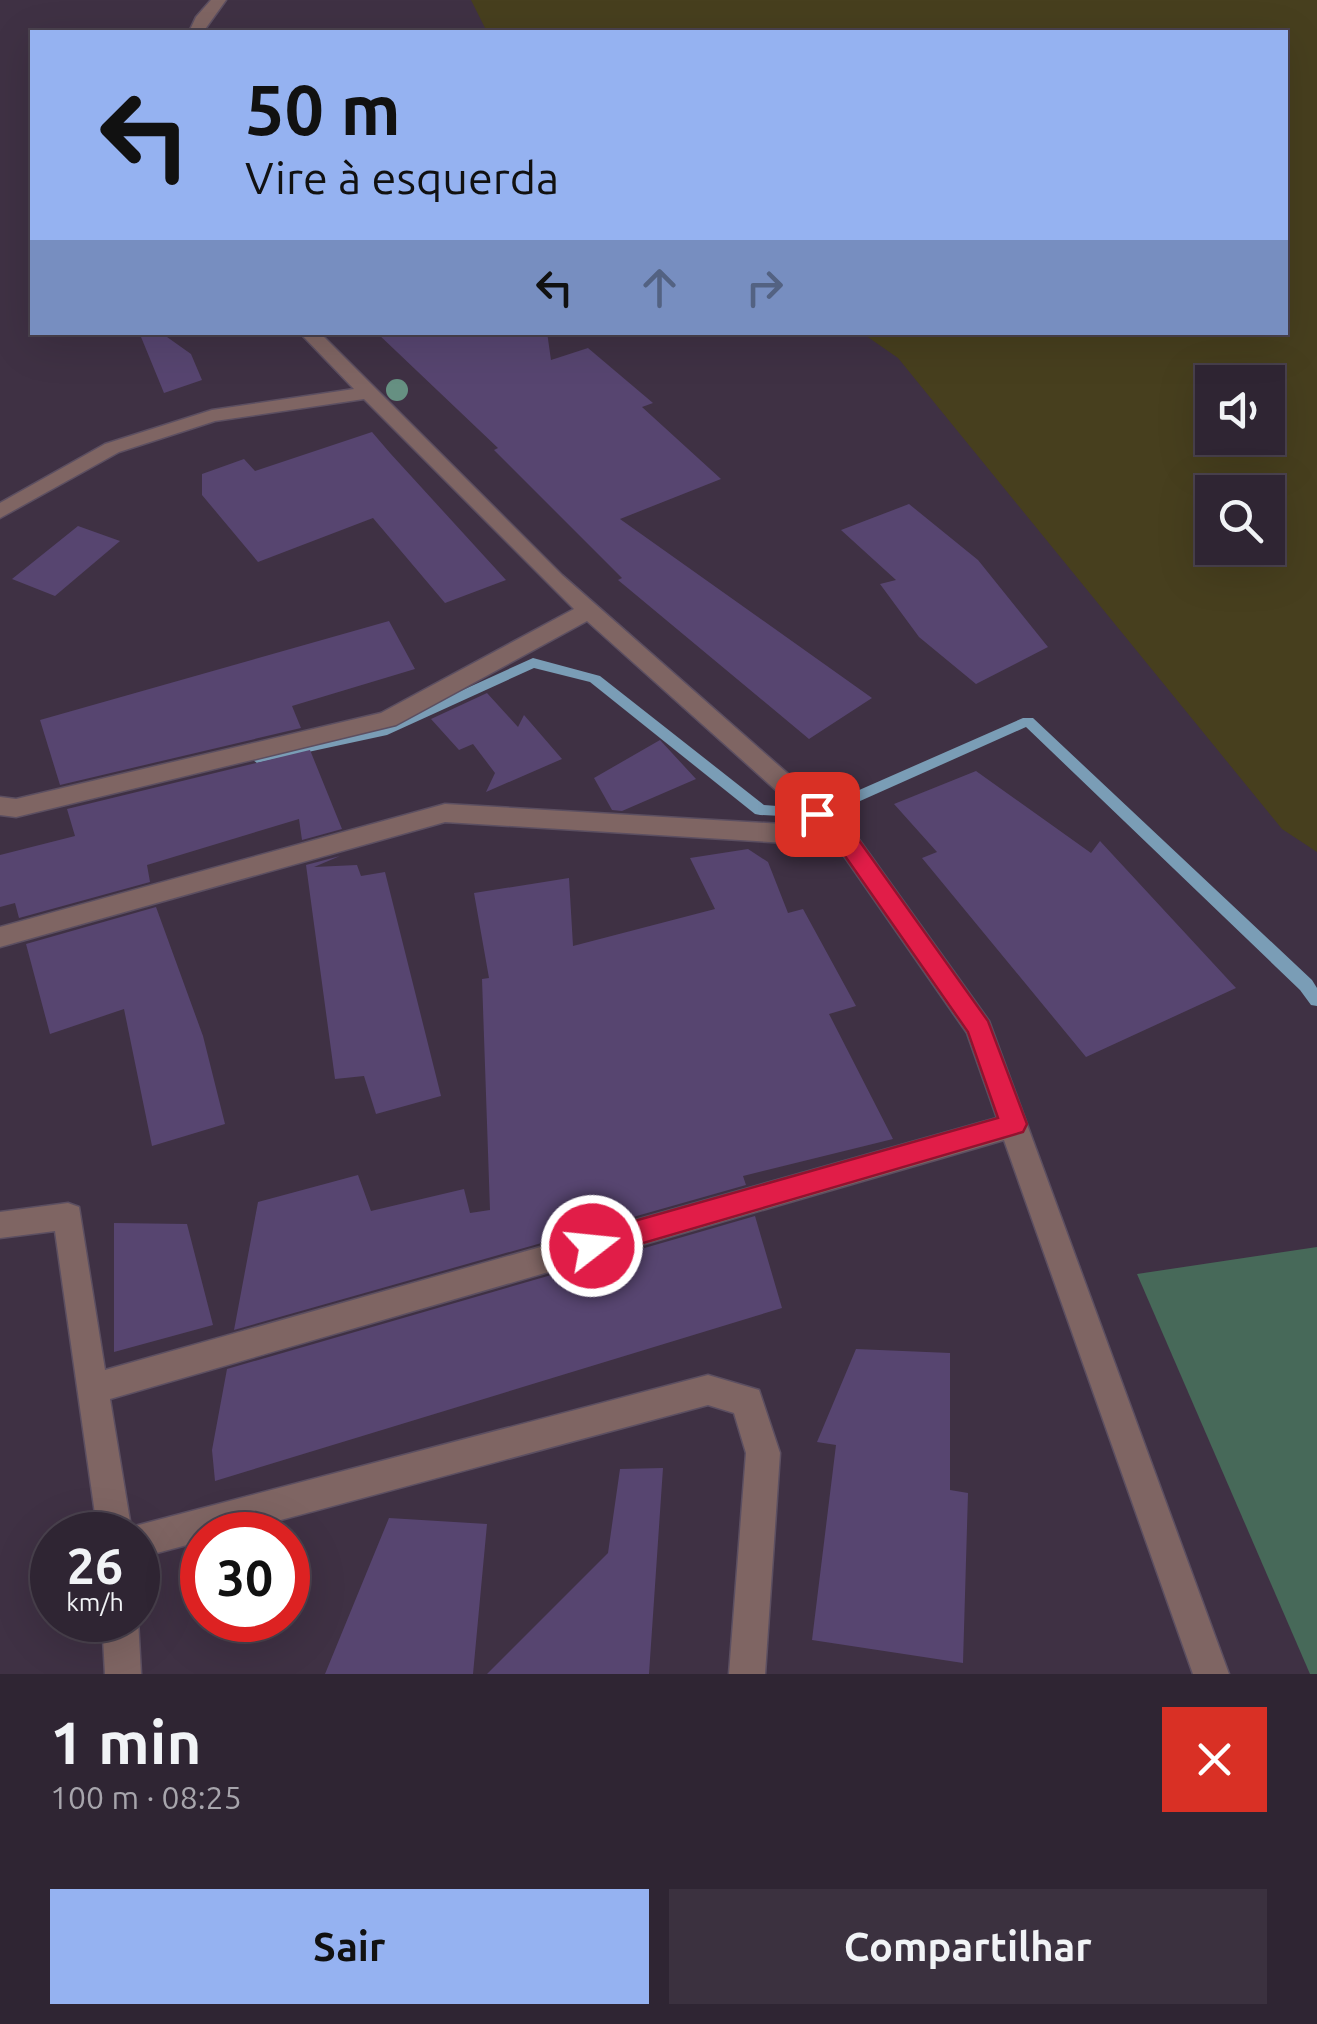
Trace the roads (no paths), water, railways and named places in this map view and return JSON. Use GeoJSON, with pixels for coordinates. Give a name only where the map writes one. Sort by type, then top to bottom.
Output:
{"type":"FeatureCollection","features":[{"type":"Feature","properties":{"kind":"street"},"geometry":{"type":"LineString","coordinates":[[197,30],[219,0]]}},
{"type":"Feature","properties":{"kind":"street"},"geometry":{"type":"LineString","coordinates":[[311,335],[588,611],[844,838],[979,1028],[1211,1674]]}},
{"type":"Feature","properties":{"kind":"street"},"geometry":{"type":"LineString","coordinates":[[0,512],[112,448],[212,416],[366,393]]}},
{"type":"Feature","properties":{"kind":"street"},"geometry":{"type":"LineString","coordinates":[[0,806],[16,808],[388,718],[588,611]]}},
{"type":"Feature","properties":{"kind":"street"},"geometry":{"type":"LineString","coordinates":[[0,937],[445,813],[844,838]]}},
{"type":"Feature","properties":{"kind":"street"},"geometry":{"type":"LineString","coordinates":[[92,1389],[1014,1124]]}},
{"type":"Feature","properties":{"kind":"street"},"geometry":{"type":"LineString","coordinates":[[0,1225],[68,1216],[111,1512]]}},
{"type":"Feature","properties":{"kind":"street"},"geometry":{"type":"LineString","coordinates":[[160,1535],[708,1390],[747,1402],[763,1453],[747,1674]]}},
{"type":"Feature","properties":{"kind":"street"},"geometry":{"type":"LineString","coordinates":[[121,1642],[123,1674]]}},
{"type":"Feature","properties":{"kind":"waterway"},"geometry":{"type":"LineString","coordinates":[[257,758],[382,732],[533,663],[595,679],[760,810],[817,814],[1028,721],[1306,985],[1317,1000]]}}]}
